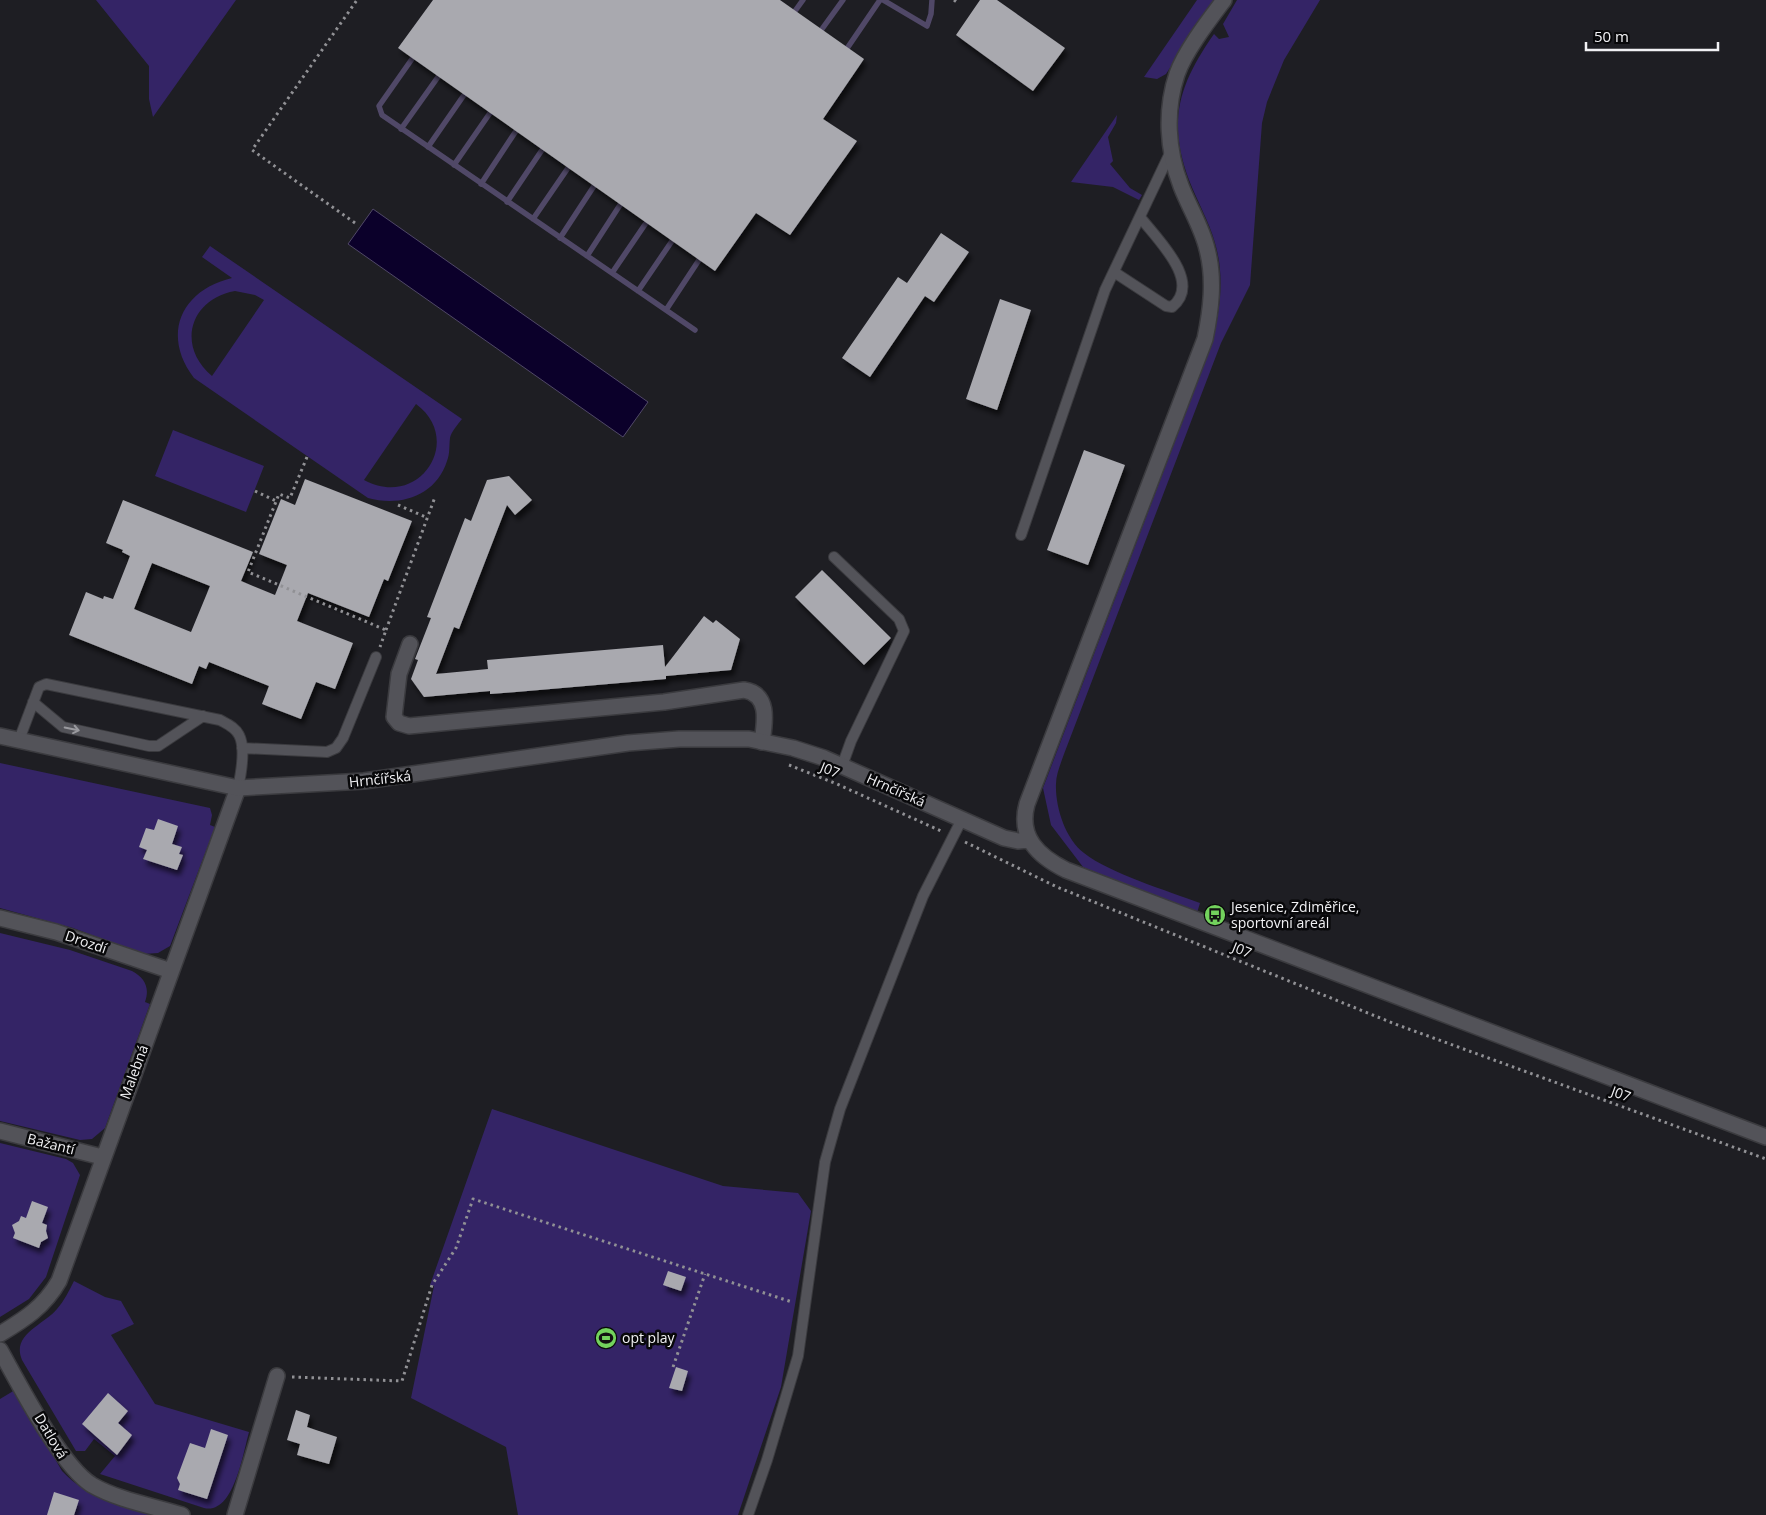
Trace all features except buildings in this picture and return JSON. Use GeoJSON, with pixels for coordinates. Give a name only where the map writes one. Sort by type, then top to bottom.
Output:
{"type":"FeatureCollection","features":[{"type":"Feature","properties":{"kind":"street"},"geometry":{"type":"LineString","coordinates":[[1224,0],[1203,28],[1177,73],[1168,115],[1171,151],[1180,184],[1207,248],[1212,278],[1211,307],[1205,339],[1027,804],[1024,823],[1028,840],[1045,858],[1066,870],[1766,1137]]}},
{"type":"Feature","properties":{"kind":"street"},"geometry":{"type":"LineString","coordinates":[[410,644],[399,674],[394,717],[398,723],[409,726],[664,702],[744,690],[755,694],[764,706],[765,718],[762,742]]}},
{"type":"Feature","properties":{"kind":"street","name":"Hrnčířská"},"geometry":{"type":"LineString","coordinates":[[0,736],[238,788],[364,781],[637,742],[713,738],[762,742],[808,752],[1011,841],[1028,840]]}},
{"type":"Feature","properties":{"kind":"street","name":"Malebná"},"geometry":{"type":"LineString","coordinates":[[0,1334],[36,1312],[52,1293],[59,1281],[102,1157],[238,788]]}},
{"type":"Feature","properties":{"kind":"street","name":"Drozdí"},"geometry":{"type":"LineString","coordinates":[[0,918],[56,932],[171,972]]}},
{"type":"Feature","properties":{"kind":"street","name":"Bažantí"},"geometry":{"type":"LineString","coordinates":[[0,1131],[102,1157]]}},
{"type":"Feature","properties":{"kind":"street","name":"Datlová"},"geometry":{"type":"LineString","coordinates":[[0,1350],[67,1464],[92,1484],[124,1498],[182,1515]]}},
{"type":"Feature","properties":{"kind":"street"},"geometry":{"type":"LineString","coordinates":[[235,1515],[277,1376]]}},
{"type":"Feature","properties":{"kind":"lane"},"geometry":{"type":"LineString","coordinates":[[1021,535],[1105,290],[1171,151]]}},
{"type":"Feature","properties":{"kind":"lane"},"geometry":{"type":"LineString","coordinates":[[1114,272],[1166,306],[1172,307],[1182,298],[1183,282],[1176,265],[1140,217]]}},
{"type":"Feature","properties":{"kind":"lane"},"geometry":{"type":"LineString","coordinates":[[834,557],[899,619],[904,632],[851,741],[842,766]]}},
{"type":"Feature","properties":{"kind":"lane"},"geometry":{"type":"LineString","coordinates":[[242,748],[327,752],[336,748],[343,738],[376,657]]}},
{"type":"Feature","properties":{"kind":"lane"},"geometry":{"type":"LineString","coordinates":[[19,740],[39,687],[46,684],[203,716],[220,720],[233,727],[240,735],[242,748],[238,788]]}},
{"type":"Feature","properties":{"kind":"lane"},"geometry":{"type":"LineString","coordinates":[[33,702],[63,727],[149,746],[158,746],[203,716]]}},
{"type":"Feature","properties":{"kind":"lane"},"geometry":{"type":"LineString","coordinates":[[748,1515],[768,1460],[798,1356],[825,1162],[840,1109],[923,896],[962,819]]}},
{"type":"Feature","properties":{"kind":"path"},"geometry":{"type":"LineString","coordinates":[[355,223],[252,150],[357,0]]}},
{"type":"Feature","properties":{"kind":"path"},"geometry":{"type":"LineString","coordinates":[[954,0],[958,3]]}},
{"type":"Feature","properties":{"kind":"path"},"geometry":{"type":"LineString","coordinates":[[307,457],[290,498],[279,494],[248,572],[386,630]]}},
{"type":"Feature","properties":{"kind":"path"},"geometry":{"type":"LineString","coordinates":[[255,491],[276,500]]}},
{"type":"Feature","properties":{"kind":"path"},"geometry":{"type":"LineString","coordinates":[[376,657],[436,497]]}},
{"type":"Feature","properties":{"kind":"path"},"geometry":{"type":"LineString","coordinates":[[398,505],[428,518]]}},
{"type":"Feature","properties":{"kind":"path","name":"J07"},"geometry":{"type":"LineString","coordinates":[[782,764],[837,784],[953,836],[1056,887],[1278,977],[1396,1024],[1766,1159]]}},
{"type":"Feature","properties":{"kind":"path"},"geometry":{"type":"LineString","coordinates":[[1278,977],[1282,972]]}},
{"type":"Feature","properties":{"kind":"path"},"geometry":{"type":"LineString","coordinates":[[277,1376],[402,1381],[432,1285],[456,1248],[473,1199],[805,1306]]}},
{"type":"Feature","properties":{"kind":"path"},"geometry":{"type":"LineString","coordinates":[[673,1367],[705,1274]]}},
{"type":"Feature","properties":{"kind":"shaded area"},"geometry":{"type":"Polygon","coordinates":[[[96,0],[236,0],[153,117],[149,99],[149,66],[96,0]]]}},
{"type":"Feature","properties":{"kind":"shaded area"},"geometry":{"type":"Polygon","coordinates":[[[1197,0],[1214,0],[1166,74],[1157,79],[1144,77],[1197,0]]]}},
{"type":"Feature","properties":{"kind":"shaded area"},"geometry":{"type":"Polygon","coordinates":[[[1237,0],[1320,0],[1284,60],[1267,102],[1262,123],[1250,285],[1221,343],[1064,754],[1056,784],[1057,802],[1062,821],[1077,847],[1108,868],[1200,903],[1197,913],[1083,867],[1051,825],[1043,788],[1212,344],[1220,294],[1220,268],[1212,235],[1182,159],[1178,121],[1180,104],[1192,70],[1214,34],[1219,39],[1229,37],[1223,24],[1237,0]]]}},
{"type":"Feature","properties":{"kind":"shaded area"},"geometry":{"type":"Polygon","coordinates":[[[1117,115],[1116,123],[1108,137],[1113,161],[1110,164],[1130,188],[1142,195],[1139,200],[1113,187],[1071,182],[1117,115]]]}},
{"type":"Feature","properties":{"kind":"shaded area"},"geometry":{"type":"Polygon","coordinates":[[[373,209],[648,402],[623,437],[348,244],[373,209]]]}},
{"type":"Feature","properties":{"kind":"shaded area"},"geometry":{"type":"Polygon","coordinates":[[[210,246],[462,419],[451,436],[448,458],[442,473],[435,483],[415,496],[404,499],[392,501],[368,498],[194,378],[184,362],[179,346],[178,331],[182,316],[189,304],[200,293],[214,284],[232,278],[202,257],[210,246]],[[235,291],[207,303],[198,314],[193,325],[194,351],[201,364],[212,376],[264,300],[255,295],[235,291]],[[416,404],[364,480],[384,487],[402,486],[418,479],[429,467],[436,452],[436,435],[430,419],[416,404]]]}},
{"type":"Feature","properties":{"kind":"shaded area"},"geometry":{"type":"Polygon","coordinates":[[[173,430],[264,466],[246,512],[155,476],[173,430]]]}},
{"type":"Feature","properties":{"kind":"shaded area"},"geometry":{"type":"Polygon","coordinates":[[[0,763],[210,808],[212,815],[210,825],[215,827],[170,946],[158,953],[143,954],[73,928],[0,908],[0,763]]]}},
{"type":"Feature","properties":{"kind":"shaded area"},"geometry":{"type":"Polygon","coordinates":[[[0,933],[70,950],[132,971],[143,980],[147,988],[145,1002],[150,1004],[105,1128],[92,1139],[80,1140],[0,1121],[0,933]]]}},
{"type":"Feature","properties":{"kind":"shaded area","name":"opt play"},"geometry":{"type":"Polygon","coordinates":[[[492,1109],[723,1186],[798,1193],[811,1211],[781,1387],[738,1515],[518,1515],[506,1447],[411,1398],[434,1286],[430,1285],[492,1109]]]}},
{"type":"Feature","properties":{"kind":"shaded area"},"geometry":{"type":"Polygon","coordinates":[[[0,1143],[66,1159],[73,1163],[80,1175],[46,1277],[29,1299],[0,1317],[0,1143]]]}},
{"type":"Feature","properties":{"kind":"shaded area"},"geometry":{"type":"Polygon","coordinates":[[[74,1281],[105,1297],[121,1301],[134,1324],[111,1335],[155,1404],[249,1432],[236,1480],[223,1502],[214,1508],[204,1508],[100,1474],[115,1456],[94,1439],[85,1451],[76,1451],[22,1360],[20,1351],[21,1343],[25,1337],[57,1309],[74,1281]]]}},
{"type":"Feature","properties":{"kind":"shaded area"},"geometry":{"type":"Polygon","coordinates":[[[15,1390],[62,1471],[82,1488],[93,1494],[153,1515],[0,1515],[0,1399],[15,1390]]]}},
{"type":"Feature","properties":{"kind":"waterway"},"geometry":{"type":"LineString","coordinates":[[795,11],[803,0]]}},
{"type":"Feature","properties":{"kind":"waterway"},"geometry":{"type":"LineString","coordinates":[[822,29],[843,0]]}},
{"type":"Feature","properties":{"kind":"waterway"},"geometry":{"type":"LineString","coordinates":[[848,47],[880,0]]}},
{"type":"Feature","properties":{"kind":"waterway"},"geometry":{"type":"LineString","coordinates":[[883,0],[927,26],[931,14],[932,0]]}},
{"type":"Feature","properties":{"kind":"waterway"},"geometry":{"type":"LineString","coordinates":[[412,59],[379,106],[382,115],[695,330]]}},
{"type":"Feature","properties":{"kind":"waterway"},"geometry":{"type":"LineString","coordinates":[[401,129],[438,77]]}},
{"type":"Feature","properties":{"kind":"waterway"},"geometry":{"type":"LineString","coordinates":[[428,147],[464,95]]}},
{"type":"Feature","properties":{"kind":"waterway"},"geometry":{"type":"LineString","coordinates":[[454,165],[490,113]]}},
{"type":"Feature","properties":{"kind":"waterway"},"geometry":{"type":"LineString","coordinates":[[481,184],[516,131]]}},
{"type":"Feature","properties":{"kind":"waterway"},"geometry":{"type":"LineString","coordinates":[[507,202],[542,150]]}},
{"type":"Feature","properties":{"kind":"waterway"},"geometry":{"type":"LineString","coordinates":[[533,219],[568,168]]}},
{"type":"Feature","properties":{"kind":"waterway"},"geometry":{"type":"LineString","coordinates":[[560,238],[594,186]]}},
{"type":"Feature","properties":{"kind":"waterway"},"geometry":{"type":"LineString","coordinates":[[587,256],[620,205]]}},
{"type":"Feature","properties":{"kind":"waterway"},"geometry":{"type":"LineString","coordinates":[[612,273],[646,223]]}},
{"type":"Feature","properties":{"kind":"waterway"},"geometry":{"type":"LineString","coordinates":[[638,291],[672,241]]}},
{"type":"Feature","properties":{"kind":"waterway"},"geometry":{"type":"LineString","coordinates":[[666,310],[699,260]]}},
{"type":"Feature","properties":{"kind":"place","name":"Jesenice, Zdiměřice, sportovní areál"},"geometry":{"type":"Point","coordinates":[1215,915]}},
{"type":"Feature","properties":{"kind":"place","name":"opt play"},"geometry":{"type":"Point","coordinates":[606,1338]}}]}
